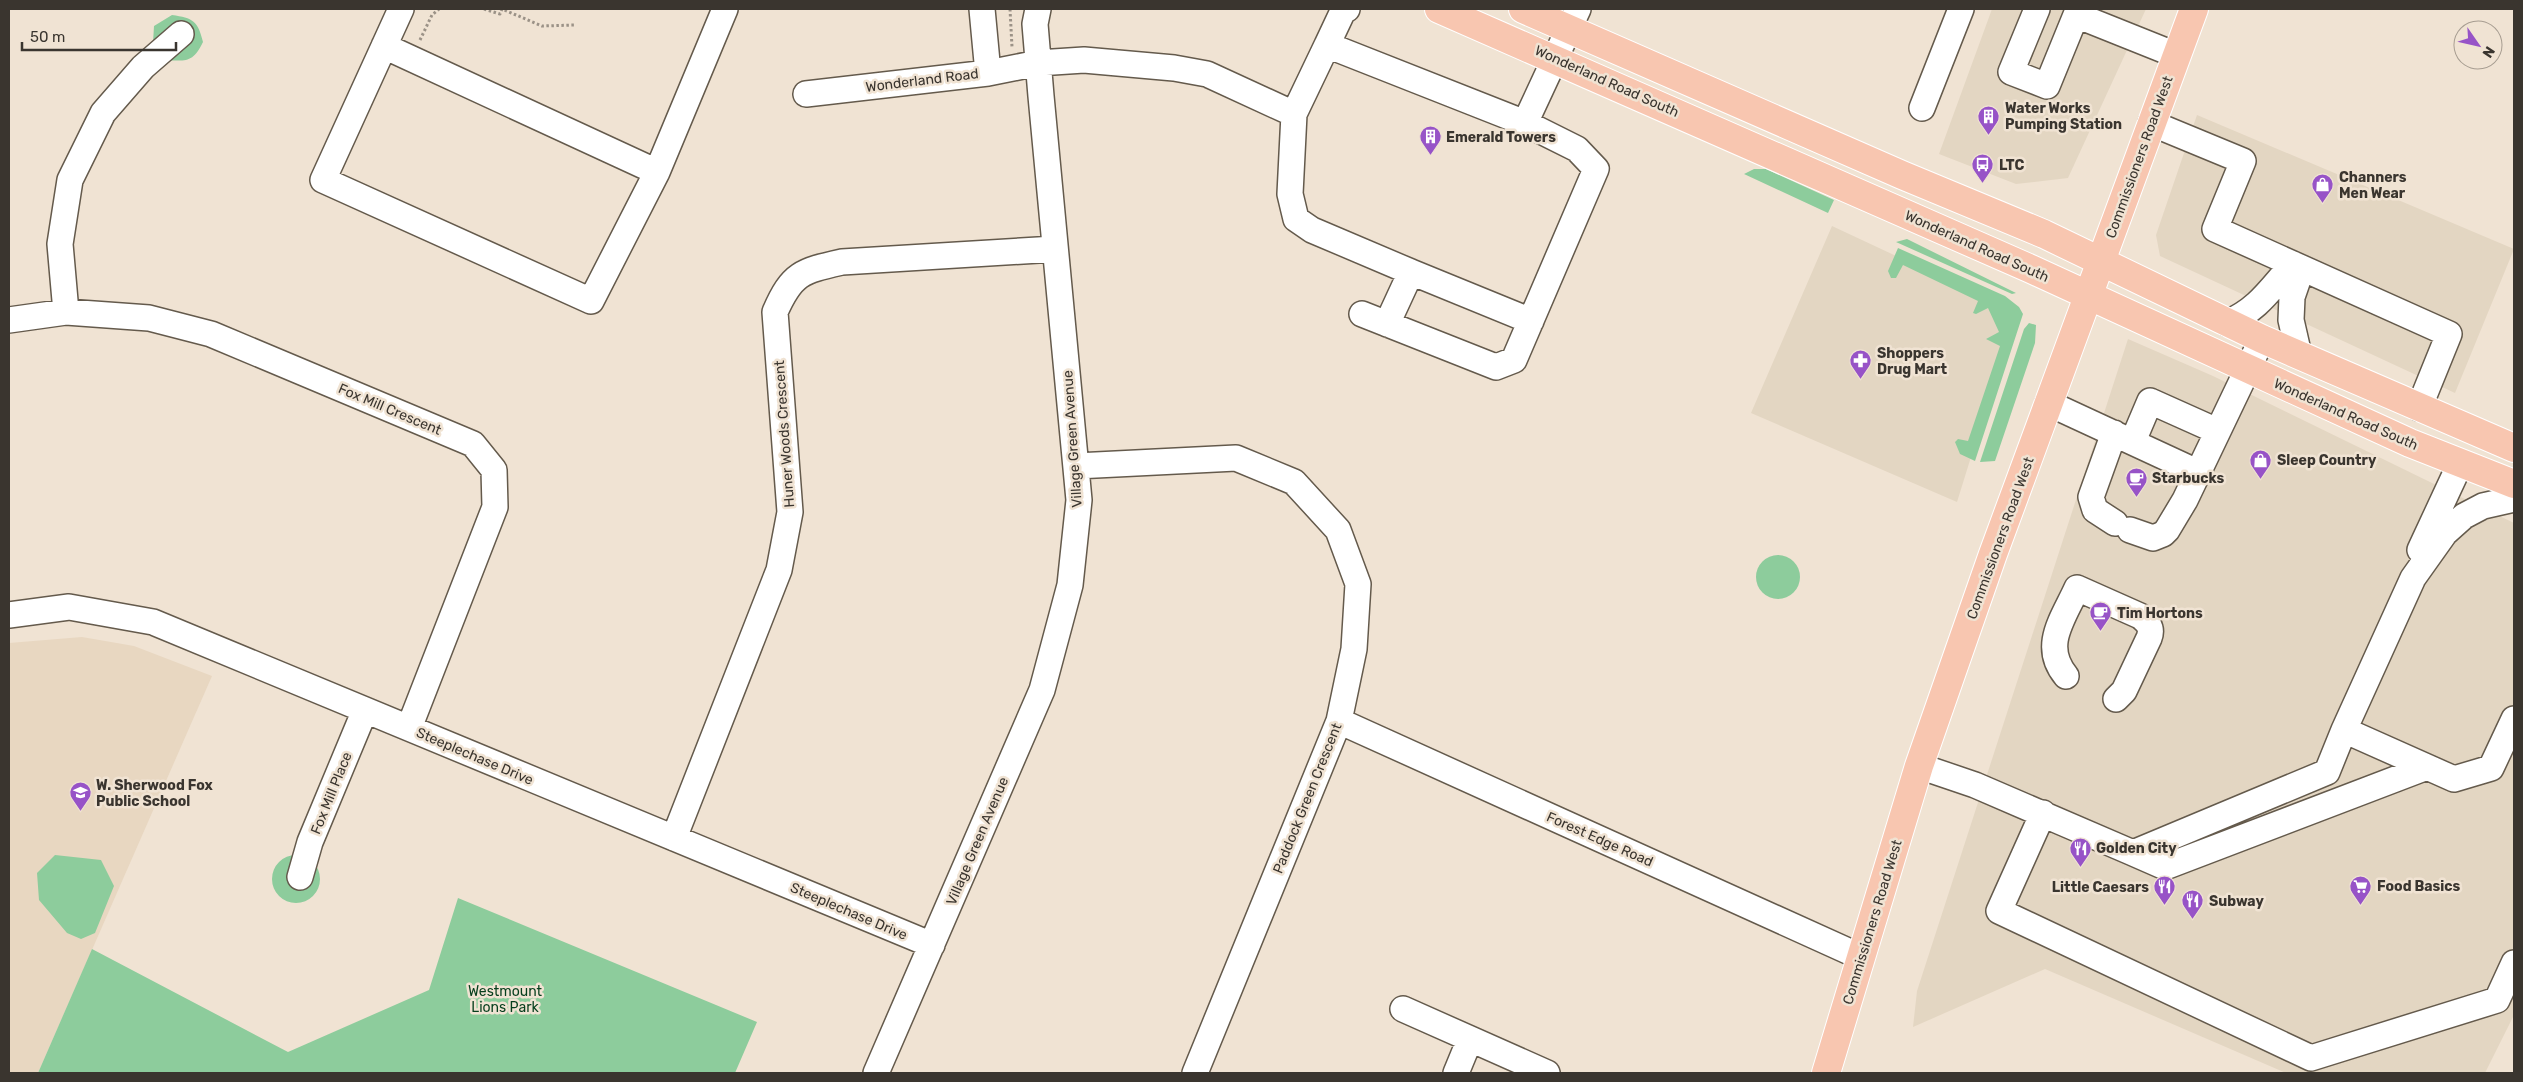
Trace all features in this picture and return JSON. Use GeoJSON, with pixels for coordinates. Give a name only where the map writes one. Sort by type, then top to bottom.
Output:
{"type":"FeatureCollection","features":[{"type":"Feature","properties":{"kind":"main road","name":"Wonderland Road South"},"geometry":{"type":"LineString","coordinates":[[1439,9],[1555,58],[2088,295],[2247,370],[2460,464],[2514,484]]}},
{"type":"Feature","properties":{"kind":"main road"},"geometry":{"type":"LineString","coordinates":[[1523,9],[1574,19],[2044,234],[2262,339],[2514,448]]}},
{"type":"Feature","properties":{"kind":"main road","name":"Commissioners Road West"},"geometry":{"type":"LineString","coordinates":[[1826,1073],[1919,766],[2048,403],[2194,9]]}},
{"type":"Feature","properties":{"kind":"street"},"geometry":{"type":"LineString","coordinates":[[401,9],[323,180],[592,301],[657,172],[725,9]]}},
{"type":"Feature","properties":{"kind":"street"},"geometry":{"type":"LineString","coordinates":[[982,9],[988,72]]}},
{"type":"Feature","properties":{"kind":"street","name":"Village Green Avenue"},"geometry":{"type":"LineString","coordinates":[[876,1073],[1042,690],[1070,585],[1079,500],[1038,63],[1035,24],[1038,9]]}},
{"type":"Feature","properties":{"kind":"street"},"geometry":{"type":"LineString","coordinates":[[1344,9],[1294,114],[1290,194],[1296,219],[1312,230],[1531,321]]}},
{"type":"Feature","properties":{"kind":"street"},"geometry":{"type":"LineString","coordinates":[[1922,108],[1961,9]]}},
{"type":"Feature","properties":{"kind":"street"},"geometry":{"type":"LineString","coordinates":[[2037,9],[2011,72],[2047,86],[2069,12],[2176,55]]}},
{"type":"Feature","properties":{"kind":"street"},"geometry":{"type":"LineString","coordinates":[[1525,123],[1574,19]]}},
{"type":"Feature","properties":{"kind":"street"},"geometry":{"type":"LineString","coordinates":[[66,312],[60,244],[70,180],[103,113],[143,67],[181,34]]}},
{"type":"Feature","properties":{"kind":"street"},"geometry":{"type":"LineString","coordinates":[[1327,45],[1525,123],[1577,149],[1596,169],[1514,360],[1496,367],[1362,314]]}},
{"type":"Feature","properties":{"kind":"street"},"geometry":{"type":"LineString","coordinates":[[384,46],[657,172]]}},
{"type":"Feature","properties":{"kind":"street","name":"Wonderland Road"},"geometry":{"type":"LineString","coordinates":[[806,94],[988,72],[1038,63],[1084,60],[1174,68],[1207,74],[1294,114]]}},
{"type":"Feature","properties":{"kind":"street"},"geometry":{"type":"LineString","coordinates":[[2151,123],[2243,161],[2215,229],[2449,334],[2419,408]]}},
{"type":"Feature","properties":{"kind":"street","name":"Huner Woods Crescent"},"geometry":{"type":"LineString","coordinates":[[674,838],[779,570],[790,512],[775,312],[786,288],[809,270],[842,262],[1055,249]]}},
{"type":"Feature","properties":{"kind":"street"},"geometry":{"type":"LineString","coordinates":[[2227,323],[2256,307],[2298,266]]}},
{"type":"Feature","properties":{"kind":"street"},"geometry":{"type":"LineString","coordinates":[[2298,266],[2292,297],[2291,320],[2299,355]]}},
{"type":"Feature","properties":{"kind":"street"},"geometry":{"type":"LineString","coordinates":[[1387,324],[1411,272]]}},
{"type":"Feature","properties":{"kind":"street","name":"Fox Mill Crescent"},"geometry":{"type":"LineString","coordinates":[[9,320],[66,312],[149,318],[211,334],[472,444],[494,470],[495,507],[409,728]]}},
{"type":"Feature","properties":{"kind":"street"},"geometry":{"type":"LineString","coordinates":[[2217,431],[2150,401],[2123,437],[2091,497],[2095,510],[2123,526],[2153,538],[2163,534],[2185,500],[2262,339]]}},
{"type":"Feature","properties":{"kind":"street"},"geometry":{"type":"LineString","coordinates":[[2048,403],[2198,472]]}},
{"type":"Feature","properties":{"kind":"street","name":"Paddock Green Crescent"},"geometry":{"type":"LineString","coordinates":[[1076,466],[1236,458],[1294,482],[1338,530],[1358,584],[1354,649],[1339,721],[1195,1073]]}},
{"type":"Feature","properties":{"kind":"street"},"geometry":{"type":"LineString","coordinates":[[2413,578],[2417,557],[2460,464]]}},
{"type":"Feature","properties":{"kind":"street"},"geometry":{"type":"LineString","coordinates":[[2133,853],[2327,772],[2413,578],[2444,533],[2464,516],[2483,506],[2514,499]]}},
{"type":"Feature","properties":{"kind":"street"},"geometry":{"type":"LineString","coordinates":[[2066,676],[2057,665],[2054,654],[2054,639],[2077,588],[2140,616],[2148,623],[2150,629],[2149,638],[2124,690],[2116,699]]}},
{"type":"Feature","properties":{"kind":"street","name":"Steeplechase Drive"},"geometry":{"type":"LineString","coordinates":[[9,615],[69,607],[153,622],[932,945]]}},
{"type":"Feature","properties":{"kind":"street","name":"Fox Mill Place"},"geometry":{"type":"LineString","coordinates":[[300,877],[310,842],[365,710]]}},
{"type":"Feature","properties":{"kind":"street"},"geometry":{"type":"LineString","coordinates":[[2344,730],[2454,779],[2491,768],[2514,718]]}},
{"type":"Feature","properties":{"kind":"street","name":"Forest Edge Road"},"geometry":{"type":"LineString","coordinates":[[1339,721],[1861,956]]}},
{"type":"Feature","properties":{"kind":"street"},"geometry":{"type":"LineString","coordinates":[[1919,766],[1976,785],[2166,868],[2426,767]]}},
{"type":"Feature","properties":{"kind":"street"},"geometry":{"type":"LineString","coordinates":[[2043,814],[1999,911],[2311,1058],[2497,1000],[2514,963]]}},
{"type":"Feature","properties":{"kind":"street"},"geometry":{"type":"LineString","coordinates":[[1403,1009],[1547,1073]]}},
{"type":"Feature","properties":{"kind":"street"},"geometry":{"type":"LineString","coordinates":[[1456,1073],[1470,1039]]}},
{"type":"Feature","properties":{"kind":"path"},"geometry":{"type":"LineString","coordinates":[[412,58],[432,15],[439,9]]}},
{"type":"Feature","properties":{"kind":"path"},"geometry":{"type":"LineString","coordinates":[[484,9],[500,14],[502,10],[542,26],[575,25]]}},
{"type":"Feature","properties":{"kind":"shaded area"},"geometry":{"type":"Polygon","coordinates":[[[1992,9],[2146,9],[2068,178],[2016,184],[1939,154],[1992,9]]]}},
{"type":"Feature","properties":{"kind":"shaded area"},"geometry":{"type":"Polygon","coordinates":[[[2197,115],[2514,249],[2455,393],[2160,256],[2156,235],[2197,115]]]}},
{"type":"Feature","properties":{"kind":"shaded area"},"geometry":{"type":"Polygon","coordinates":[[[1832,226],[2016,312],[1957,502],[1751,413],[1832,226]]]}},
{"type":"Feature","properties":{"kind":"shaded area"},"geometry":{"type":"Polygon","coordinates":[[[2128,339],[2213,376],[2514,523],[2514,1015],[2485,1073],[2286,1073],[2045,969],[1913,1027],[1917,991],[2128,339]]]}},
{"type":"Feature","properties":{"kind":"shaded area","name":"W. Sherwood Fox Public School"},"geometry":{"type":"Polygon","coordinates":[[[82,637],[134,646],[212,676],[38,1073],[9,1073],[9,643],[82,637]]]}},
{"type":"Feature","properties":{"kind":"green space"},"geometry":{"type":"Polygon","coordinates":[[[172,15],[190,19],[199,29],[203,42],[196,54],[188,59],[178,61],[165,60],[153,43],[154,26],[172,15]]]}},
{"type":"Feature","properties":{"kind":"green space"},"geometry":{"type":"Polygon","coordinates":[[[1754,169],[1766,169],[1834,200],[1828,213],[1744,174],[1754,169]]]}},
{"type":"Feature","properties":{"kind":"green space"},"geometry":{"type":"Polygon","coordinates":[[[1907,239],[2016,293],[2012,294],[1896,242],[1907,239]]]}},
{"type":"Feature","properties":{"kind":"green space"},"geometry":{"type":"Polygon","coordinates":[[[1898,248],[2005,296],[2019,307],[2023,314],[1975,461],[1960,454],[1955,442],[1958,439],[1968,441],[2000,346],[1986,339],[1999,332],[1988,308],[1976,314],[1973,313],[1978,301],[1903,265],[1896,278],[1891,278],[1888,271],[1898,248]]]}},
{"type":"Feature","properties":{"kind":"green space"},"geometry":{"type":"Polygon","coordinates":[[[2029,323],[2036,325],[2035,343],[1995,461],[1980,462],[2024,329],[2029,323]]]}},
{"type":"Feature","properties":{"kind":"green space"},"geometry":{"type":"Polygon","coordinates":[[[1778,555],[1790,559],[1796,565],[1800,577],[1796,589],[1790,595],[1778,599],[1766,595],[1760,589],[1756,577],[1760,565],[1766,559],[1778,555]]]}},
{"type":"Feature","properties":{"kind":"green space"},"geometry":{"type":"Polygon","coordinates":[[[55,855],[101,860],[114,886],[95,933],[81,939],[67,933],[39,900],[37,873],[55,855]]]}},
{"type":"Feature","properties":{"kind":"green space"},"geometry":{"type":"Polygon","coordinates":[[[291,855],[301,855],[313,862],[320,874],[320,884],[313,896],[301,903],[291,903],[283,899],[276,892],[272,884],[272,874],[276,866],[283,859],[291,855]]]}},
{"type":"Feature","properties":{"kind":"green space","name":"Westmount Lions Park"},"geometry":{"type":"Polygon","coordinates":[[[458,898],[757,1022],[735,1073],[38,1073],[92,949],[288,1052],[429,990],[458,898]]]}},
{"type":"Feature","properties":{"kind":"place","name":"Water Works Pumping Station"},"geometry":{"type":"Point","coordinates":[1989,135]}},
{"type":"Feature","properties":{"kind":"place","name":"Emerald Towers"},"geometry":{"type":"Point","coordinates":[1430,156]}},
{"type":"Feature","properties":{"kind":"place","name":"LTC"},"geometry":{"type":"Point","coordinates":[1983,184]}},
{"type":"Feature","properties":{"kind":"place","name":"Channers Men Wear"},"geometry":{"type":"Point","coordinates":[2323,204]}},
{"type":"Feature","properties":{"kind":"place","name":"Shoppers Drug Mart"},"geometry":{"type":"Point","coordinates":[1861,380]}},
{"type":"Feature","properties":{"kind":"place","name":"Sleep Country"},"geometry":{"type":"Point","coordinates":[2261,479]}},
{"type":"Feature","properties":{"kind":"place","name":"Starbucks"},"geometry":{"type":"Point","coordinates":[2136,497]}},
{"type":"Feature","properties":{"kind":"place","name":"Tim Hortons"},"geometry":{"type":"Point","coordinates":[2101,632]}},
{"type":"Feature","properties":{"kind":"place","name":"W. Sherwood Fox Public School"},"geometry":{"type":"Point","coordinates":[80,812]}},
{"type":"Feature","properties":{"kind":"place","name":"Golden City"},"geometry":{"type":"Point","coordinates":[2080,867]}},
{"type":"Feature","properties":{"kind":"place","name":"Food Basics"},"geometry":{"type":"Point","coordinates":[2361,905]}},
{"type":"Feature","properties":{"kind":"place","name":"Little Caesars"},"geometry":{"type":"Point","coordinates":[2165,906]}},
{"type":"Feature","properties":{"kind":"place","name":"Subway"},"geometry":{"type":"Point","coordinates":[2193,920]}}]}
